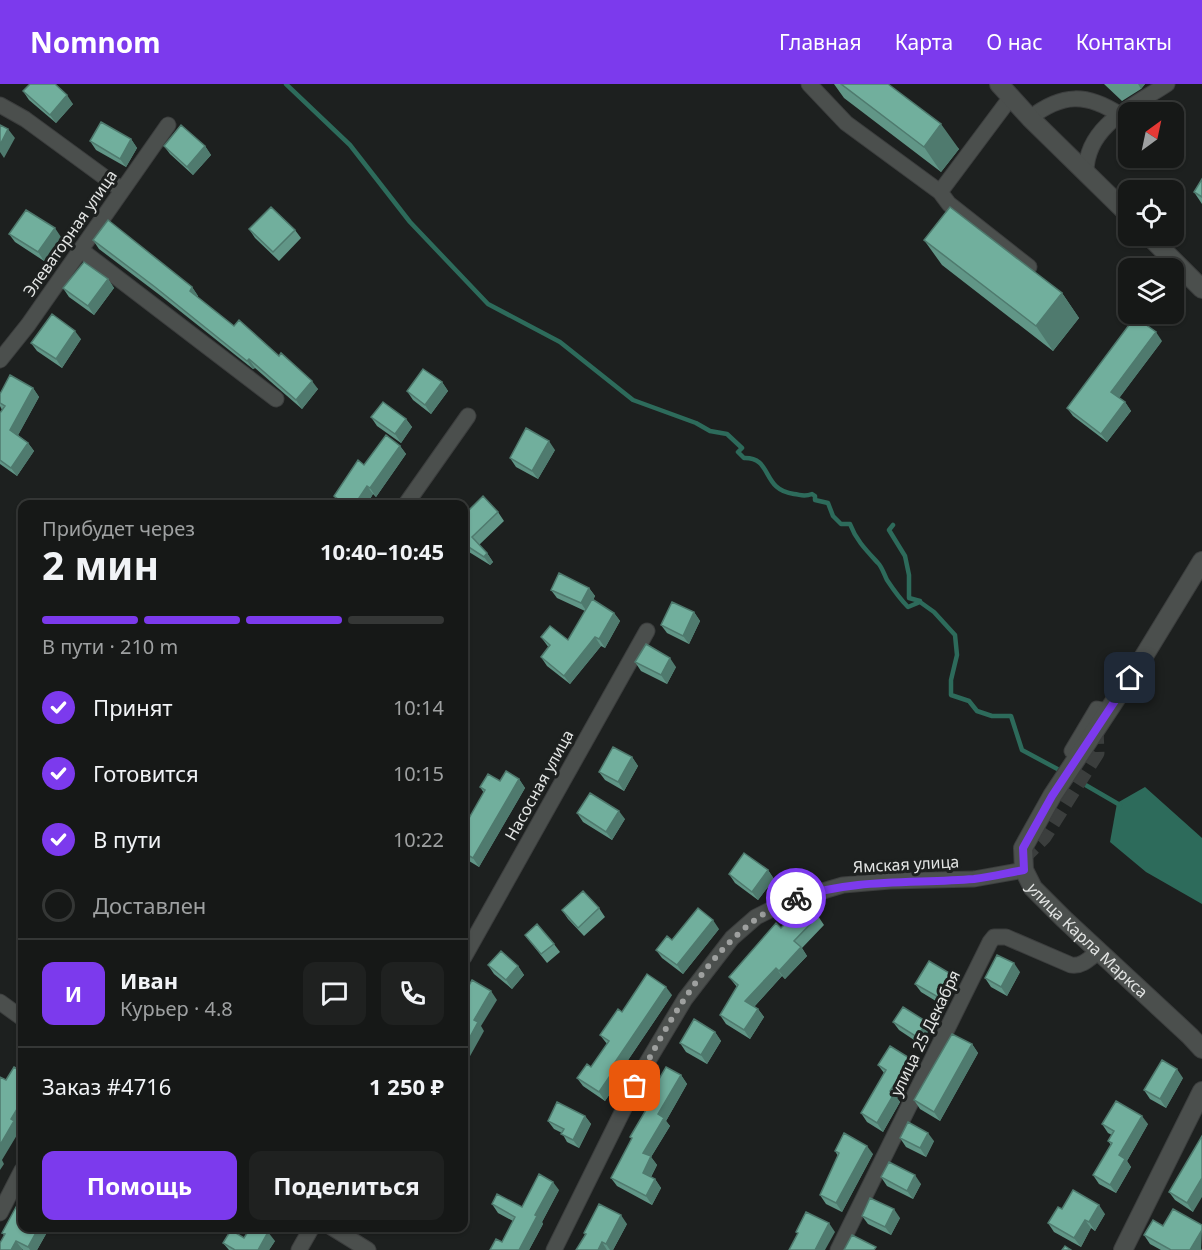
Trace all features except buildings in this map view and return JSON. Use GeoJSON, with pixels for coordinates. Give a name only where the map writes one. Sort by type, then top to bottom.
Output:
{"type":"FeatureCollection","features":[{"type":"Feature","properties":{"kind":"street"},"geometry":{"type":"LineString","coordinates":[[809,84],[846,123],[940,192],[949,204],[1029,267]]}},
{"type":"Feature","properties":{"kind":"street"},"geometry":{"type":"LineString","coordinates":[[1140,102],[1167,84]]}},
{"type":"Feature","properties":{"kind":"street"},"geometry":{"type":"LineString","coordinates":[[940,192],[1005,90],[1030,118],[1118,204]]}},
{"type":"Feature","properties":{"kind":"street"},"geometry":{"type":"LineString","coordinates":[[1030,118],[1046,107],[1077,99],[1097,101],[1118,114]]}},
{"type":"Feature","properties":{"kind":"street"},"geometry":{"type":"LineString","coordinates":[[0,105],[25,119],[122,190]]}},
{"type":"Feature","properties":{"kind":"street"},"geometry":{"type":"LineString","coordinates":[[1086,171],[1088,154],[1095,138],[1103,128],[1118,117]]}},
{"type":"Feature","properties":{"kind":"street","name":"Элеваторная улица"},"geometry":{"type":"LineString","coordinates":[[0,360],[28,325],[168,125]]}},
{"type":"Feature","properties":{"kind":"street"},"geometry":{"type":"LineString","coordinates":[[1159,246],[1202,289]]}},
{"type":"Feature","properties":{"kind":"street"},"geometry":{"type":"LineString","coordinates":[[81,250],[276,399]]}},
{"type":"Feature","properties":{"kind":"street"},"geometry":{"type":"LineString","coordinates":[[409,500],[468,416]]}},
{"type":"Feature","properties":{"kind":"street","name":"улица Карла Маркса"},"geometry":{"type":"LineString","coordinates":[[1202,561],[1141,661],[1052,796],[1023,848],[1024,870],[1033,888],[1202,1049]]}},
{"type":"Feature","properties":{"kind":"street","name":"Насосная улица"},"geometry":{"type":"LineString","coordinates":[[468,950],[647,631]]}},
{"type":"Feature","properties":{"kind":"street","name":"Ямская улица"},"geometry":{"type":"LineString","coordinates":[[554,1250],[645,1066],[685,999],[732,938],[756,917],[786,902],[843,885],[890,881],[974,879],[1024,870]]}},
{"type":"Feature","properties":{"kind":"street","name":"улица 25 Декабря"},"geometry":{"type":"LineString","coordinates":[[838,1250],[994,937],[1006,937],[1071,965],[1081,965],[1099,951]]}},
{"type":"Feature","properties":{"kind":"street"},"geometry":{"type":"LineString","coordinates":[[0,1002],[18,1015]]}},
{"type":"Feature","properties":{"kind":"street"},"geometry":{"type":"LineString","coordinates":[[1123,1250],[1202,1091]]}},
{"type":"Feature","properties":{"kind":"street"},"geometry":{"type":"LineString","coordinates":[[0,1213],[18,1178]]}},
{"type":"Feature","properties":{"kind":"street"},"geometry":{"type":"LineString","coordinates":[[299,1250],[309,1232]]}},
{"type":"Feature","properties":{"kind":"street"},"geometry":{"type":"LineString","coordinates":[[339,1232],[368,1250]]}},
{"type":"Feature","properties":{"kind":"shaded area"},"geometry":{"type":"Polygon","coordinates":[[[1145,787],[1202,838],[1202,904],[1146,872],[1110,842],[1117,803],[1145,787]]]}},
{"type":"Feature","properties":{"kind":"waterway"},"geometry":{"type":"LineString","coordinates":[[286,84],[350,145],[410,222],[488,304],[560,342],[633,400],[696,423],[710,431],[727,434],[742,448],[738,452],[744,458],[753,459],[759,463],[776,487],[803,496],[812,494],[815,500],[828,503],[833,516],[841,524],[850,524],[858,540],[879,565],[889,583],[908,607],[920,602],[934,612],[955,635],[957,655],[951,680],[951,695],[969,701],[977,711],[992,716],[1011,716],[1022,750],[1063,772]]}},
{"type":"Feature","properties":{"kind":"waterway"},"geometry":{"type":"LineString","coordinates":[[893,525],[889,530],[905,556],[909,575],[909,598],[920,601]]}},
{"type":"Feature","properties":{"kind":"waterway"},"geometry":{"type":"LineString","coordinates":[[1070,776],[1120,805]]}},
{"type":"Feature","properties":{"kind":"tunnel"},"geometry":{"type":"LineString","coordinates":[[1023,858],[1044,837],[1097,753],[1096,729]]}},
{"type":"Feature","properties":{"kind":"way so far"},"geometry":{"type":"LineString","coordinates":[[635,1086],[685,999],[732,938],[756,917],[796,898]]}},
{"type":"Feature","properties":{"kind":"route"},"geometry":{"type":"LineString","coordinates":[[796,898],[843,885],[890,881],[974,879],[1024,870],[1023,848],[1052,796],[1130,678]]}}]}
